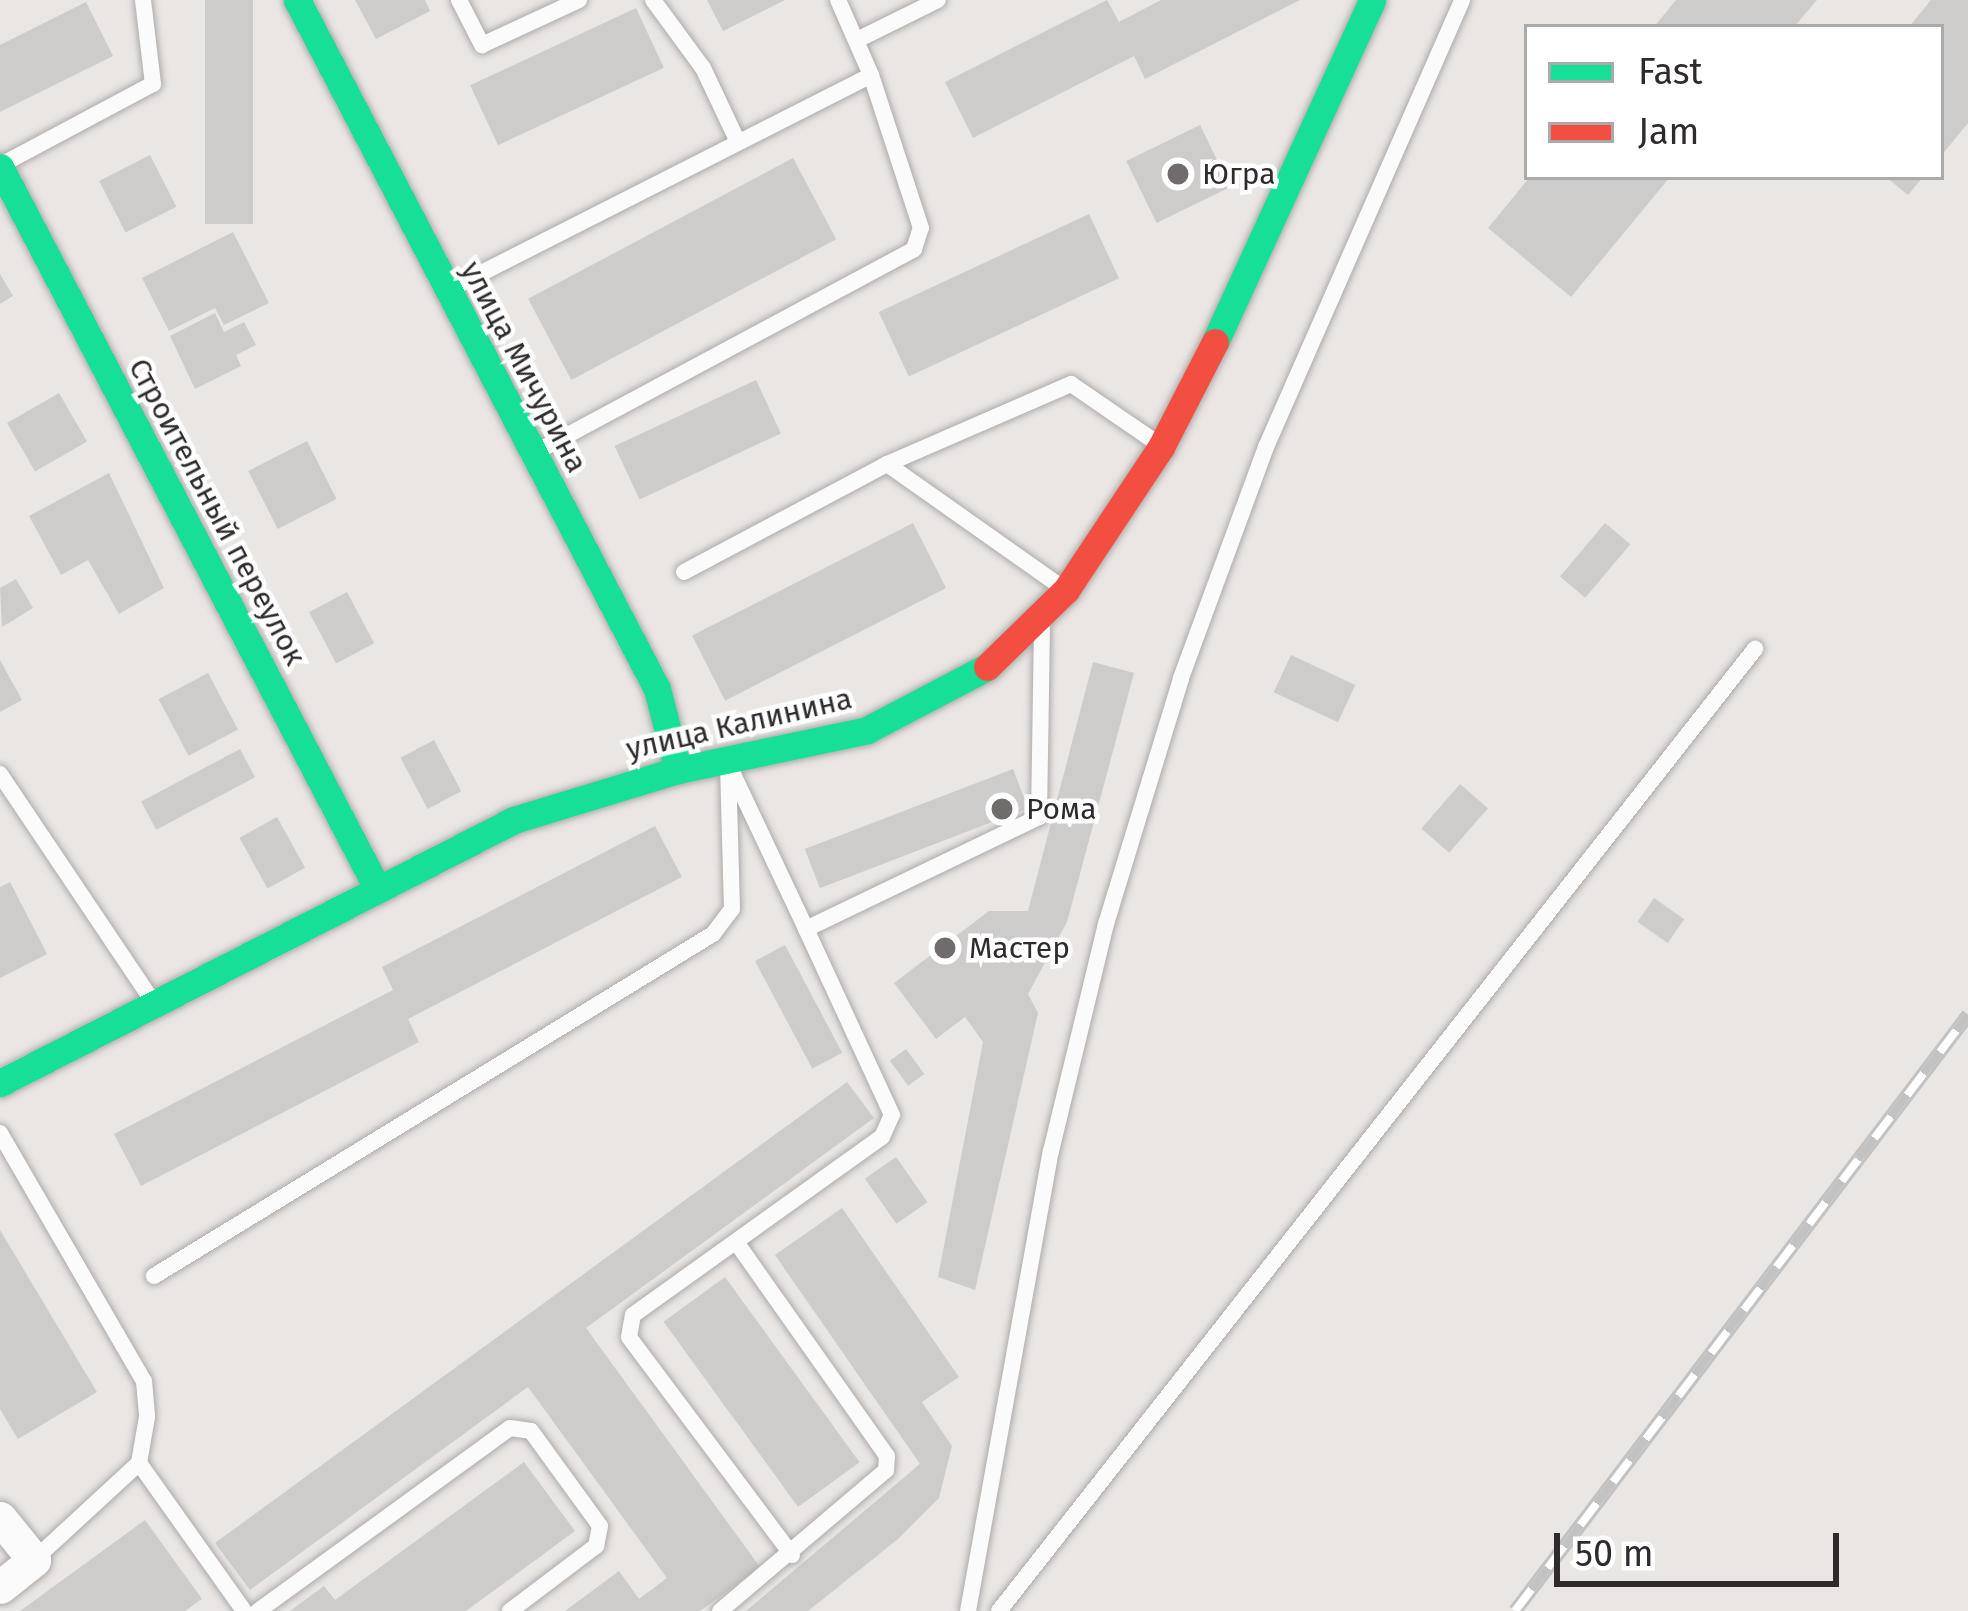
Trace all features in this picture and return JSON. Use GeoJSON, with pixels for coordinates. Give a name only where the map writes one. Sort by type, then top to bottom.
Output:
{"type":"FeatureCollection","features":[{"type":"Feature","properties":{"kind":"street","name":"улица Мичурина"},"geometry":{"type":"LineString","coordinates":[[297,0],[657,689],[679,770]]}},
{"type":"Feature","properties":{"kind":"street","name":"улица Калинина"},"geometry":{"type":"LineString","coordinates":[[0,1083],[376,886],[514,820],[679,770],[808,748],[916,710],[994,663],[1066,590],[1162,447],[1345,68],[1372,0]]}},
{"type":"Feature","properties":{"kind":"street","name":"Строительный переулок"},"geometry":{"type":"LineString","coordinates":[[0,166],[376,886]]}},
{"type":"Feature","properties":{"kind":"street"},"geometry":{"type":"LineString","coordinates":[[0,1518],[34,1560],[0,1587]]}},
{"type":"Feature","properties":{"kind":"lane"},"geometry":{"type":"LineString","coordinates":[[0,166],[153,84],[143,0]]}},
{"type":"Feature","properties":{"kind":"lane"},"geometry":{"type":"LineString","coordinates":[[459,0],[482,45],[579,0]]}},
{"type":"Feature","properties":{"kind":"lane"},"geometry":{"type":"LineString","coordinates":[[653,0],[703,68],[738,142]]}},
{"type":"Feature","properties":{"kind":"lane"},"geometry":{"type":"LineString","coordinates":[[532,454],[914,249],[921,228],[872,75],[838,0]]}},
{"type":"Feature","properties":{"kind":"lane"},"geometry":{"type":"LineString","coordinates":[[857,40],[938,0]]}},
{"type":"Feature","properties":{"kind":"lane"},"geometry":{"type":"LineString","coordinates":[[968,1611],[1051,1151],[1106,924],[1181,678],[1266,447],[1462,0]]}},
{"type":"Feature","properties":{"kind":"lane"},"geometry":{"type":"LineString","coordinates":[[446,291],[872,75]]}},
{"type":"Feature","properties":{"kind":"lane"},"geometry":{"type":"LineString","coordinates":[[684,572],[886,464],[1071,384],[1162,447]]}},
{"type":"Feature","properties":{"kind":"lane"},"geometry":{"type":"LineString","coordinates":[[886,464],[1066,590]]}},
{"type":"Feature","properties":{"kind":"lane"},"geometry":{"type":"LineString","coordinates":[[806,929],[1039,817],[1042,616]]}},
{"type":"Feature","properties":{"kind":"lane"},"geometry":{"type":"LineString","coordinates":[[999,1611],[1755,649]]}},
{"type":"Feature","properties":{"kind":"lane"},"geometry":{"type":"LineString","coordinates":[[728,763],[892,1115],[882,1137],[634,1315],[629,1337],[792,1556]]}},
{"type":"Feature","properties":{"kind":"lane"},"geometry":{"type":"LineString","coordinates":[[154,1276],[713,934],[732,909],[728,763]]}},
{"type":"Feature","properties":{"kind":"lane"},"geometry":{"type":"LineString","coordinates":[[0,774],[20,812],[154,1004]]}},
{"type":"Feature","properties":{"kind":"lane"},"geometry":{"type":"LineString","coordinates":[[0,822],[20,812]]}},
{"type":"Feature","properties":{"kind":"lane"},"geometry":{"type":"LineString","coordinates":[[0,1133],[143,1381],[139,1463],[244,1611]]}},
{"type":"Feature","properties":{"kind":"lane"},"geometry":{"type":"LineString","coordinates":[[720,1611],[792,1556],[886,1470],[887,1456],[736,1242]]}},
{"type":"Feature","properties":{"kind":"lane"},"geometry":{"type":"LineString","coordinates":[[259,1611],[510,1428],[531,1431],[600,1526],[596,1546],[510,1611]]}},
{"type":"Feature","properties":{"kind":"lane"},"geometry":{"type":"LineString","coordinates":[[34,1560],[139,1463]]}},
{"type":"Feature","properties":{"kind":"building"},"geometry":{"type":"Polygon","coordinates":[[[205,0],[253,0],[253,224],[205,224],[205,0]]]}},
{"type":"Feature","properties":{"kind":"building"},"geometry":{"type":"Polygon","coordinates":[[[355,0],[425,0],[430,11],[376,39],[355,0]]]}},
{"type":"Feature","properties":{"kind":"building"},"geometry":{"type":"Polygon","coordinates":[[[707,0],[785,0],[723,31],[707,0]]]}},
{"type":"Feature","properties":{"kind":"building"},"geometry":{"type":"Polygon","coordinates":[[[1107,0],[1119,22],[1161,0],[1300,0],[1145,79],[1134,56],[973,138],[945,82],[1107,0]]]}},
{"type":"Feature","properties":{"kind":"building"},"geometry":{"type":"Polygon","coordinates":[[[1676,0],[1817,0],[1797,24],[1656,24],[1676,0]]]}},
{"type":"Feature","properties":{"kind":"building"},"geometry":{"type":"Polygon","coordinates":[[[1931,0],[1968,0],[1968,123],[1944,152],[1944,24],[1911,24],[1931,0]]]}},
{"type":"Feature","properties":{"kind":"building"},"geometry":{"type":"Polygon","coordinates":[[[86,2],[113,56],[0,112],[0,45],[86,2]]]}},
{"type":"Feature","properties":{"kind":"building"},"geometry":{"type":"Polygon","coordinates":[[[636,8],[664,68],[498,145],[470,85],[636,8]]]}},
{"type":"Feature","properties":{"kind":"building","name":"Югра"},"geometry":{"type":"Polygon","coordinates":[[[1200,125],[1230,187],[1157,223],[1126,161],[1200,125]]]}},
{"type":"Feature","properties":{"kind":"building"},"geometry":{"type":"Polygon","coordinates":[[[150,155],[176,207],[126,233],[99,181],[150,155]]]}},
{"type":"Feature","properties":{"kind":"building"},"geometry":{"type":"Polygon","coordinates":[[[793,158],[836,239],[571,380],[528,299],[793,158]]]}},
{"type":"Feature","properties":{"kind":"building"},"geometry":{"type":"Polygon","coordinates":[[[1528,180],[1668,180],[1571,297],[1488,228],[1528,180]]]}},
{"type":"Feature","properties":{"kind":"building"},"geometry":{"type":"Polygon","coordinates":[[[1890,180],[1920,180],[1908,195],[1890,180]]]}},
{"type":"Feature","properties":{"kind":"building"},"geometry":{"type":"Polygon","coordinates":[[[1089,214],[1119,278],[909,376],[879,312],[1089,214]]]}},
{"type":"Feature","properties":{"kind":"building"},"geometry":{"type":"Polygon","coordinates":[[[233,232],[269,303],[224,325],[215,308],[169,331],[142,278],[233,232]]]}},
{"type":"Feature","properties":{"kind":"building"},"geometry":{"type":"Polygon","coordinates":[[[0,274],[13,296],[0,304],[0,274]]]}},
{"type":"Feature","properties":{"kind":"building"},"geometry":{"type":"Polygon","coordinates":[[[215,313],[224,332],[244,322],[256,345],[236,355],[241,366],[195,389],[170,336],[215,313]]]}},
{"type":"Feature","properties":{"kind":"building"},"geometry":{"type":"Polygon","coordinates":[[[756,380],[781,433],[640,499],[615,446],[756,380]]]}},
{"type":"Feature","properties":{"kind":"building"},"geometry":{"type":"Polygon","coordinates":[[[59,393],[87,441],[35,471],[7,423],[59,393]]]}},
{"type":"Feature","properties":{"kind":"building"},"geometry":{"type":"Polygon","coordinates":[[[307,441],[337,499],[278,529],[248,471],[307,441]]]}},
{"type":"Feature","properties":{"kind":"building"},"geometry":{"type":"Polygon","coordinates":[[[109,473],[164,588],[119,614],[88,560],[61,575],[29,516],[109,473]]]}},
{"type":"Feature","properties":{"kind":"building"},"geometry":{"type":"Polygon","coordinates":[[[913,523],[946,588],[725,701],[692,636],[913,523]]]}},
{"type":"Feature","properties":{"kind":"building"},"geometry":{"type":"Polygon","coordinates":[[[1605,523],[1630,544],[1585,598],[1560,577],[1605,523]]]}},
{"type":"Feature","properties":{"kind":"building"},"geometry":{"type":"Polygon","coordinates":[[[16,579],[33,608],[2,627],[0,588],[16,579]]]}},
{"type":"Feature","properties":{"kind":"building"},"geometry":{"type":"Polygon","coordinates":[[[347,592],[374,643],[336,663],[309,612],[347,592]]]}},
{"type":"Feature","properties":{"kind":"building"},"geometry":{"type":"Polygon","coordinates":[[[1291,655],[1355,685],[1338,722],[1274,692],[1291,655]]]}},
{"type":"Feature","properties":{"kind":"building"},"geometry":{"type":"Polygon","coordinates":[[[0,660],[22,700],[0,712],[0,660]]]}},
{"type":"Feature","properties":{"kind":"building"},"geometry":{"type":"Polygon","coordinates":[[[1093,662],[1134,673],[1067,922],[1028,994],[1038,1013],[975,1290],[938,1277],[983,1042],[965,1017],[936,1039],[894,983],[989,911],[1028,911],[1093,662]]]}},
{"type":"Feature","properties":{"kind":"building"},"geometry":{"type":"Polygon","coordinates":[[[208,673],[238,730],[189,756],[159,699],[208,673]]]}},
{"type":"Feature","properties":{"kind":"building"},"geometry":{"type":"Polygon","coordinates":[[[434,740],[461,791],[428,809],[400,758],[434,740]]]}},
{"type":"Feature","properties":{"kind":"building"},"geometry":{"type":"Polygon","coordinates":[[[240,749],[255,777],[156,830],[141,802],[240,749]]]}},
{"type":"Feature","properties":{"kind":"building"},"geometry":{"type":"Polygon","coordinates":[[[1013,769],[1028,808],[820,888],[805,849],[1013,769]]]}},
{"type":"Feature","properties":{"kind":"building"},"geometry":{"type":"Polygon","coordinates":[[[1460,784],[1488,808],[1449,853],[1421,829],[1460,784]]]}},
{"type":"Feature","properties":{"kind":"building"},"geometry":{"type":"Polygon","coordinates":[[[277,817],[305,868],[268,889],[239,838],[277,817]]]}},
{"type":"Feature","properties":{"kind":"building"},"geometry":{"type":"Polygon","coordinates":[[[655,826],[682,877],[408,1019],[419,1042],[141,1186],[114,1134],[393,990],[382,967],[655,826]]]}},
{"type":"Feature","properties":{"kind":"building"},"geometry":{"type":"Polygon","coordinates":[[[10,882],[47,954],[0,978],[0,887],[10,882]]]}},
{"type":"Feature","properties":{"kind":"building"},"geometry":{"type":"Polygon","coordinates":[[[1654,898],[1684,919],[1668,943],[1637,922],[1654,898]]]}},
{"type":"Feature","properties":{"kind":"building"},"geometry":{"type":"Polygon","coordinates":[[[785,945],[842,1053],[812,1069],[755,961],[785,945]]]}},
{"type":"Feature","properties":{"kind":"building"},"geometry":{"type":"Polygon","coordinates":[[[906,1049],[924,1074],[908,1086],[890,1061],[906,1049]]]}},
{"type":"Feature","properties":{"kind":"building"},"geometry":{"type":"Polygon","coordinates":[[[847,1082],[874,1118],[586,1328],[760,1567],[700,1611],[565,1611],[619,1571],[639,1599],[667,1578],[528,1387],[250,1590],[215,1543],[847,1082]]]}},
{"type":"Feature","properties":{"kind":"building"},"geometry":{"type":"Polygon","coordinates":[[[896,1157],[928,1202],[896,1224],[865,1179],[896,1157]]]}},
{"type":"Feature","properties":{"kind":"building"},"geometry":{"type":"Polygon","coordinates":[[[842,1208],[959,1377],[922,1402],[952,1446],[939,1498],[898,1539],[808,1611],[746,1611],[920,1464],[775,1255],[842,1208]]]}},
{"type":"Feature","properties":{"kind":"building"},"geometry":{"type":"Polygon","coordinates":[[[0,1230],[97,1392],[18,1439],[0,1409],[0,1230]]]}},
{"type":"Feature","properties":{"kind":"building"},"geometry":{"type":"Polygon","coordinates":[[[725,1277],[860,1462],[798,1507],[664,1322],[725,1277]]]}},
{"type":"Feature","properties":{"kind":"building"},"geometry":{"type":"Polygon","coordinates":[[[524,1462],[575,1531],[466,1611],[290,1611],[324,1586],[335,1600],[524,1462]]]}},
{"type":"Feature","properties":{"kind":"building"},"geometry":{"type":"Polygon","coordinates":[[[145,1520],[202,1599],[185,1611],[20,1611],[145,1520]]]}},
{"type":"Feature","properties":{"kind":"railway"},"geometry":{"type":"LineString","coordinates":[[1515,1611],[1968,1015]]}},
{"type":"Feature","properties":{"kind":"traffic: fast"},"geometry":{"type":"LineString","coordinates":[[297,0],[657,689],[678,770]]}},
{"type":"Feature","properties":{"kind":"traffic: fast"},"geometry":{"type":"LineString","coordinates":[[1215,342],[1372,0]]}},
{"type":"Feature","properties":{"kind":"traffic: fast"},"geometry":{"type":"LineString","coordinates":[[0,167],[376,886]]}},
{"type":"Feature","properties":{"kind":"traffic: fast"},"geometry":{"type":"LineString","coordinates":[[0,1083],[514,820],[678,770],[867,730],[987,667]]}},
{"type":"Feature","properties":{"kind":"traffic: jam"},"geometry":{"type":"LineString","coordinates":[[987,667],[1066,590],[1161,447],[1215,342]]}},
{"type":"Feature","properties":{"kind":"place","name":"Югра"},"geometry":{"type":"Point","coordinates":[1178,174]}},
{"type":"Feature","properties":{"kind":"place","name":"Рома"},"geometry":{"type":"Point","coordinates":[1002,809]}},
{"type":"Feature","properties":{"kind":"place","name":"Мастер"},"geometry":{"type":"Point","coordinates":[945,948]}}]}
